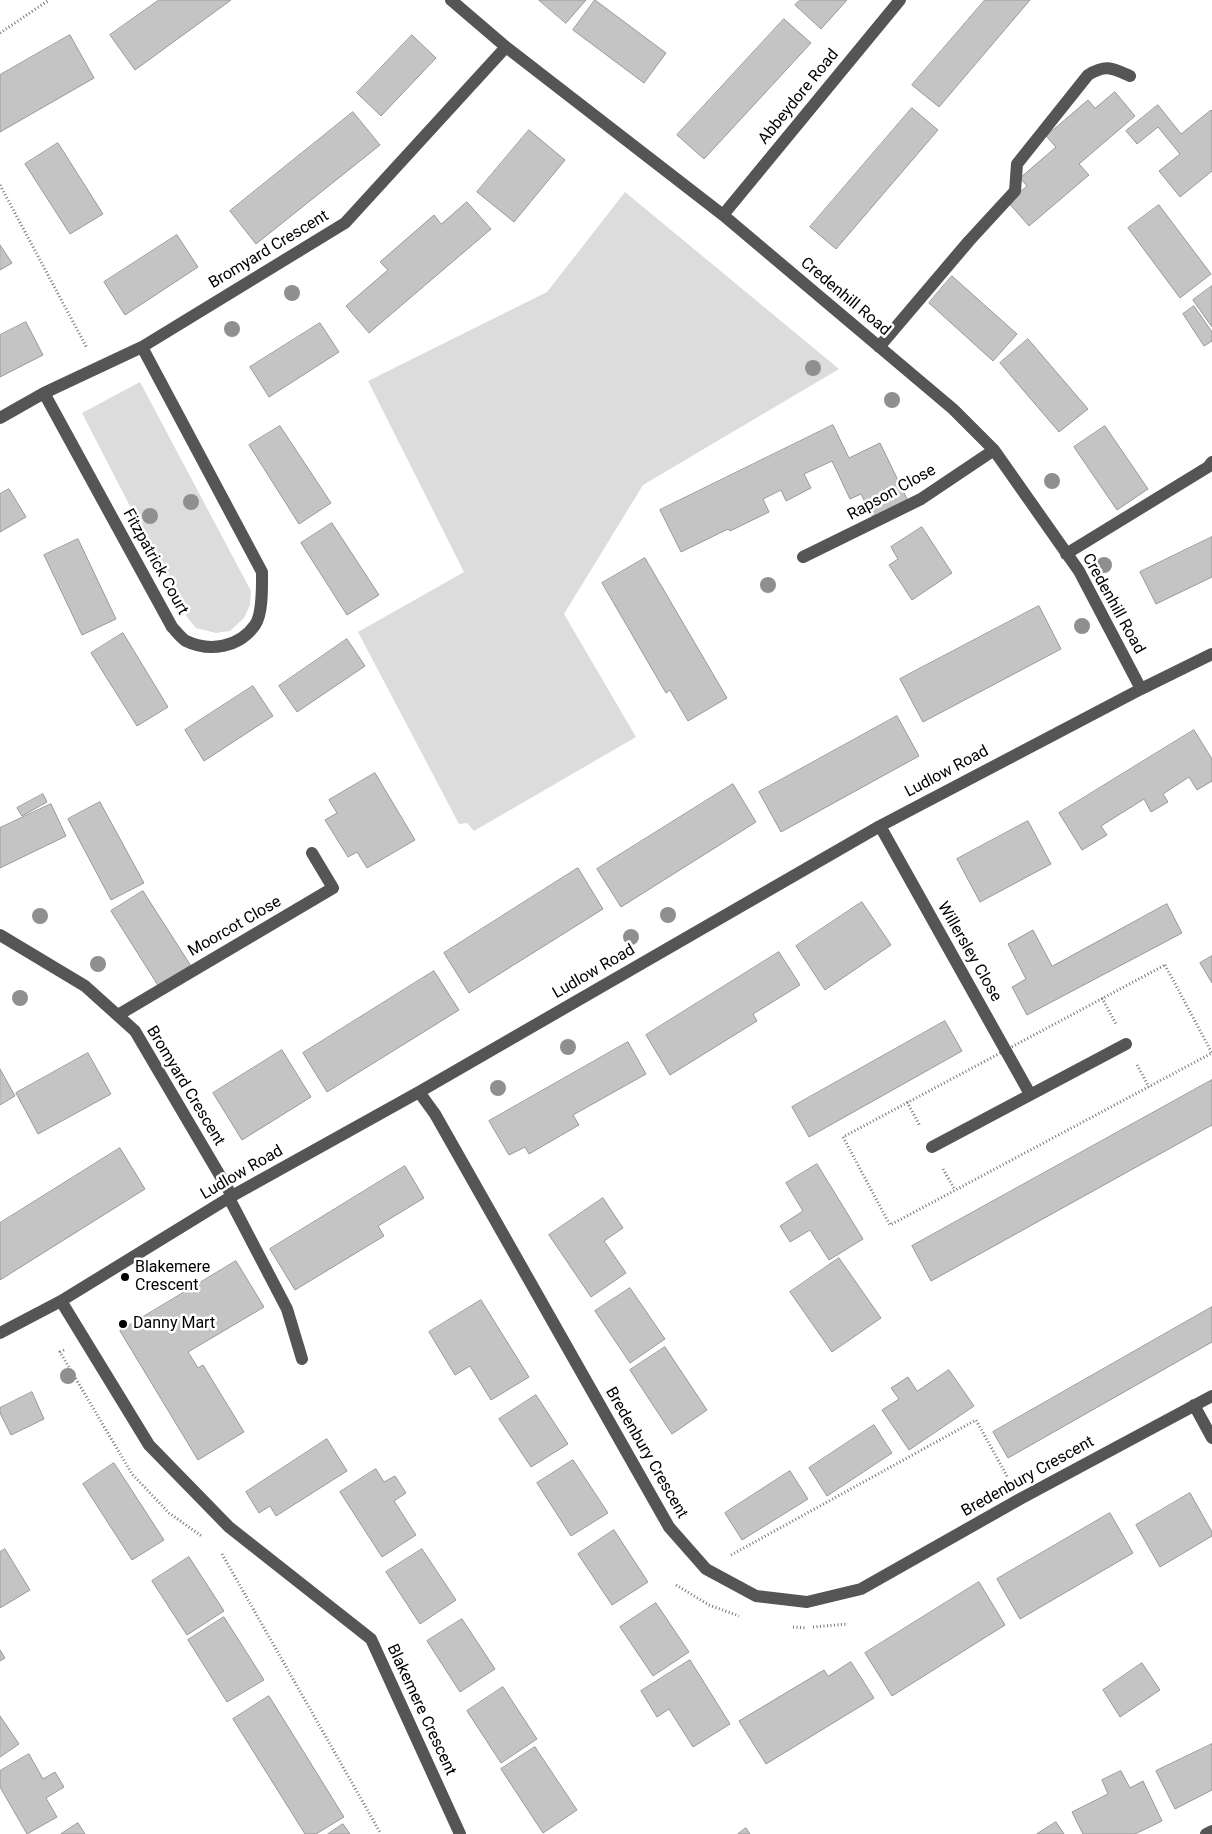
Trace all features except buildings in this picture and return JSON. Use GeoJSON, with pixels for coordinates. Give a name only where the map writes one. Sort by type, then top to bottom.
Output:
{"type":"FeatureCollection","features":[{"type":"Feature","properties":{"kind":"street","name":"Credenhill Road"},"geometry":{"type":"LineString","coordinates":[[451,0],[506,47],[723,215],[953,409],[994,450],[1079,571],[1142,689]]}},
{"type":"Feature","properties":{"kind":"street","name":"Abbeydore Road"},"geometry":{"type":"LineString","coordinates":[[723,215],[900,0]]}},
{"type":"Feature","properties":{"kind":"street","name":"Bromyard Crescent"},"geometry":{"type":"LineString","coordinates":[[0,418],[44,393],[142,347],[345,223],[506,47]]}},
{"type":"Feature","properties":{"kind":"street"},"geometry":{"type":"LineString","coordinates":[[879,347],[969,241],[1015,191],[1018,164],[1088,75],[1097,70],[1110,67],[1130,76]]}},
{"type":"Feature","properties":{"kind":"street","name":"Fitzpatrick Court"},"geometry":{"type":"LineString","coordinates":[[44,393],[172,627],[185,640],[212,648],[236,642],[256,625],[262,597],[262,572],[142,347]]}},
{"type":"Feature","properties":{"kind":"street","name":"Rapson Close"},"geometry":{"type":"LineString","coordinates":[[803,558],[922,499],[994,450]]}},
{"type":"Feature","properties":{"kind":"street"},"geometry":{"type":"LineString","coordinates":[[1066,554],[1208,467],[1212,462]]}},
{"type":"Feature","properties":{"kind":"street","name":"Ludlow Road"},"geometry":{"type":"LineString","coordinates":[[0,1333],[62,1301],[231,1197],[419,1092],[880,826],[1212,654]]}},
{"type":"Feature","properties":{"kind":"street","name":"Willersley Close"},"geometry":{"type":"LineString","coordinates":[[880,826],[1030,1094]]}},
{"type":"Feature","properties":{"kind":"street","name":"Moorcot Close"},"geometry":{"type":"LineString","coordinates":[[118,1015],[333,888],[312,853]]}},
{"type":"Feature","properties":{"kind":"street","name":"Bromyard Crescent"},"geometry":{"type":"LineString","coordinates":[[0,935],[85,986],[135,1031],[231,1197],[287,1309],[302,1359]]}},
{"type":"Feature","properties":{"kind":"street"},"geometry":{"type":"LineString","coordinates":[[932,1147],[1126,1044]]}},
{"type":"Feature","properties":{"kind":"street","name":"Bredenbury Crescent"},"geometry":{"type":"LineString","coordinates":[[419,1092],[435,1114],[669,1527],[706,1569],[756,1596],[807,1602],[861,1589],[1020,1499],[1212,1396]]}},
{"type":"Feature","properties":{"kind":"street","name":"Blakemere Crescent"},"geometry":{"type":"LineString","coordinates":[[62,1301],[150,1445],[229,1527],[370,1639],[460,1834]]}},
{"type":"Feature","properties":{"kind":"street"},"geometry":{"type":"LineString","coordinates":[[1194,1405],[1212,1438]]}},
{"type":"Feature","properties":{"kind":"street"},"geometry":{"type":"LineString","coordinates":[[1206,1834],[1212,1831]]}},
{"type":"Feature","properties":{"kind":"path"},"geometry":{"type":"LineString","coordinates":[[0,33],[50,0]]}},
{"type":"Feature","properties":{"kind":"path"},"geometry":{"type":"LineString","coordinates":[[0,185],[97,368]]}},
{"type":"Feature","properties":{"kind":"path"},"geometry":{"type":"LineString","coordinates":[[1006,1050],[1165,965],[1212,1053]]}},
{"type":"Feature","properties":{"kind":"path"},"geometry":{"type":"LineString","coordinates":[[85,1338],[60,1352],[132,1474],[168,1513],[204,1538]]}},
{"type":"Feature","properties":{"kind":"path"},"geometry":{"type":"LineString","coordinates":[[706,1569],[976,1420],[1020,1499]]}},
{"type":"Feature","properties":{"kind":"path"},"geometry":{"type":"LineString","coordinates":[[219,1548],[381,1834]]}},
{"type":"Feature","properties":{"kind":"shaded area"},"geometry":{"type":"Polygon","coordinates":[[[625,192],[839,369],[643,485],[564,614],[636,737],[474,831],[467,823],[459,824],[358,632],[464,572],[368,381],[547,292],[625,192]]]}},
{"type":"Feature","properties":{"kind":"shaded area"},"geometry":{"type":"Polygon","coordinates":[[[140,382],[251,591],[250,605],[244,618],[230,631],[216,633],[196,628],[187,617],[82,413],[140,382]]]}},
{"type":"Feature","properties":{"kind":"place","name":"Blakemere Crescent"},"geometry":{"type":"Point","coordinates":[125,1277]}},
{"type":"Feature","properties":{"kind":"place","name":"Danny Mart"},"geometry":{"type":"Point","coordinates":[123,1324]}}]}
